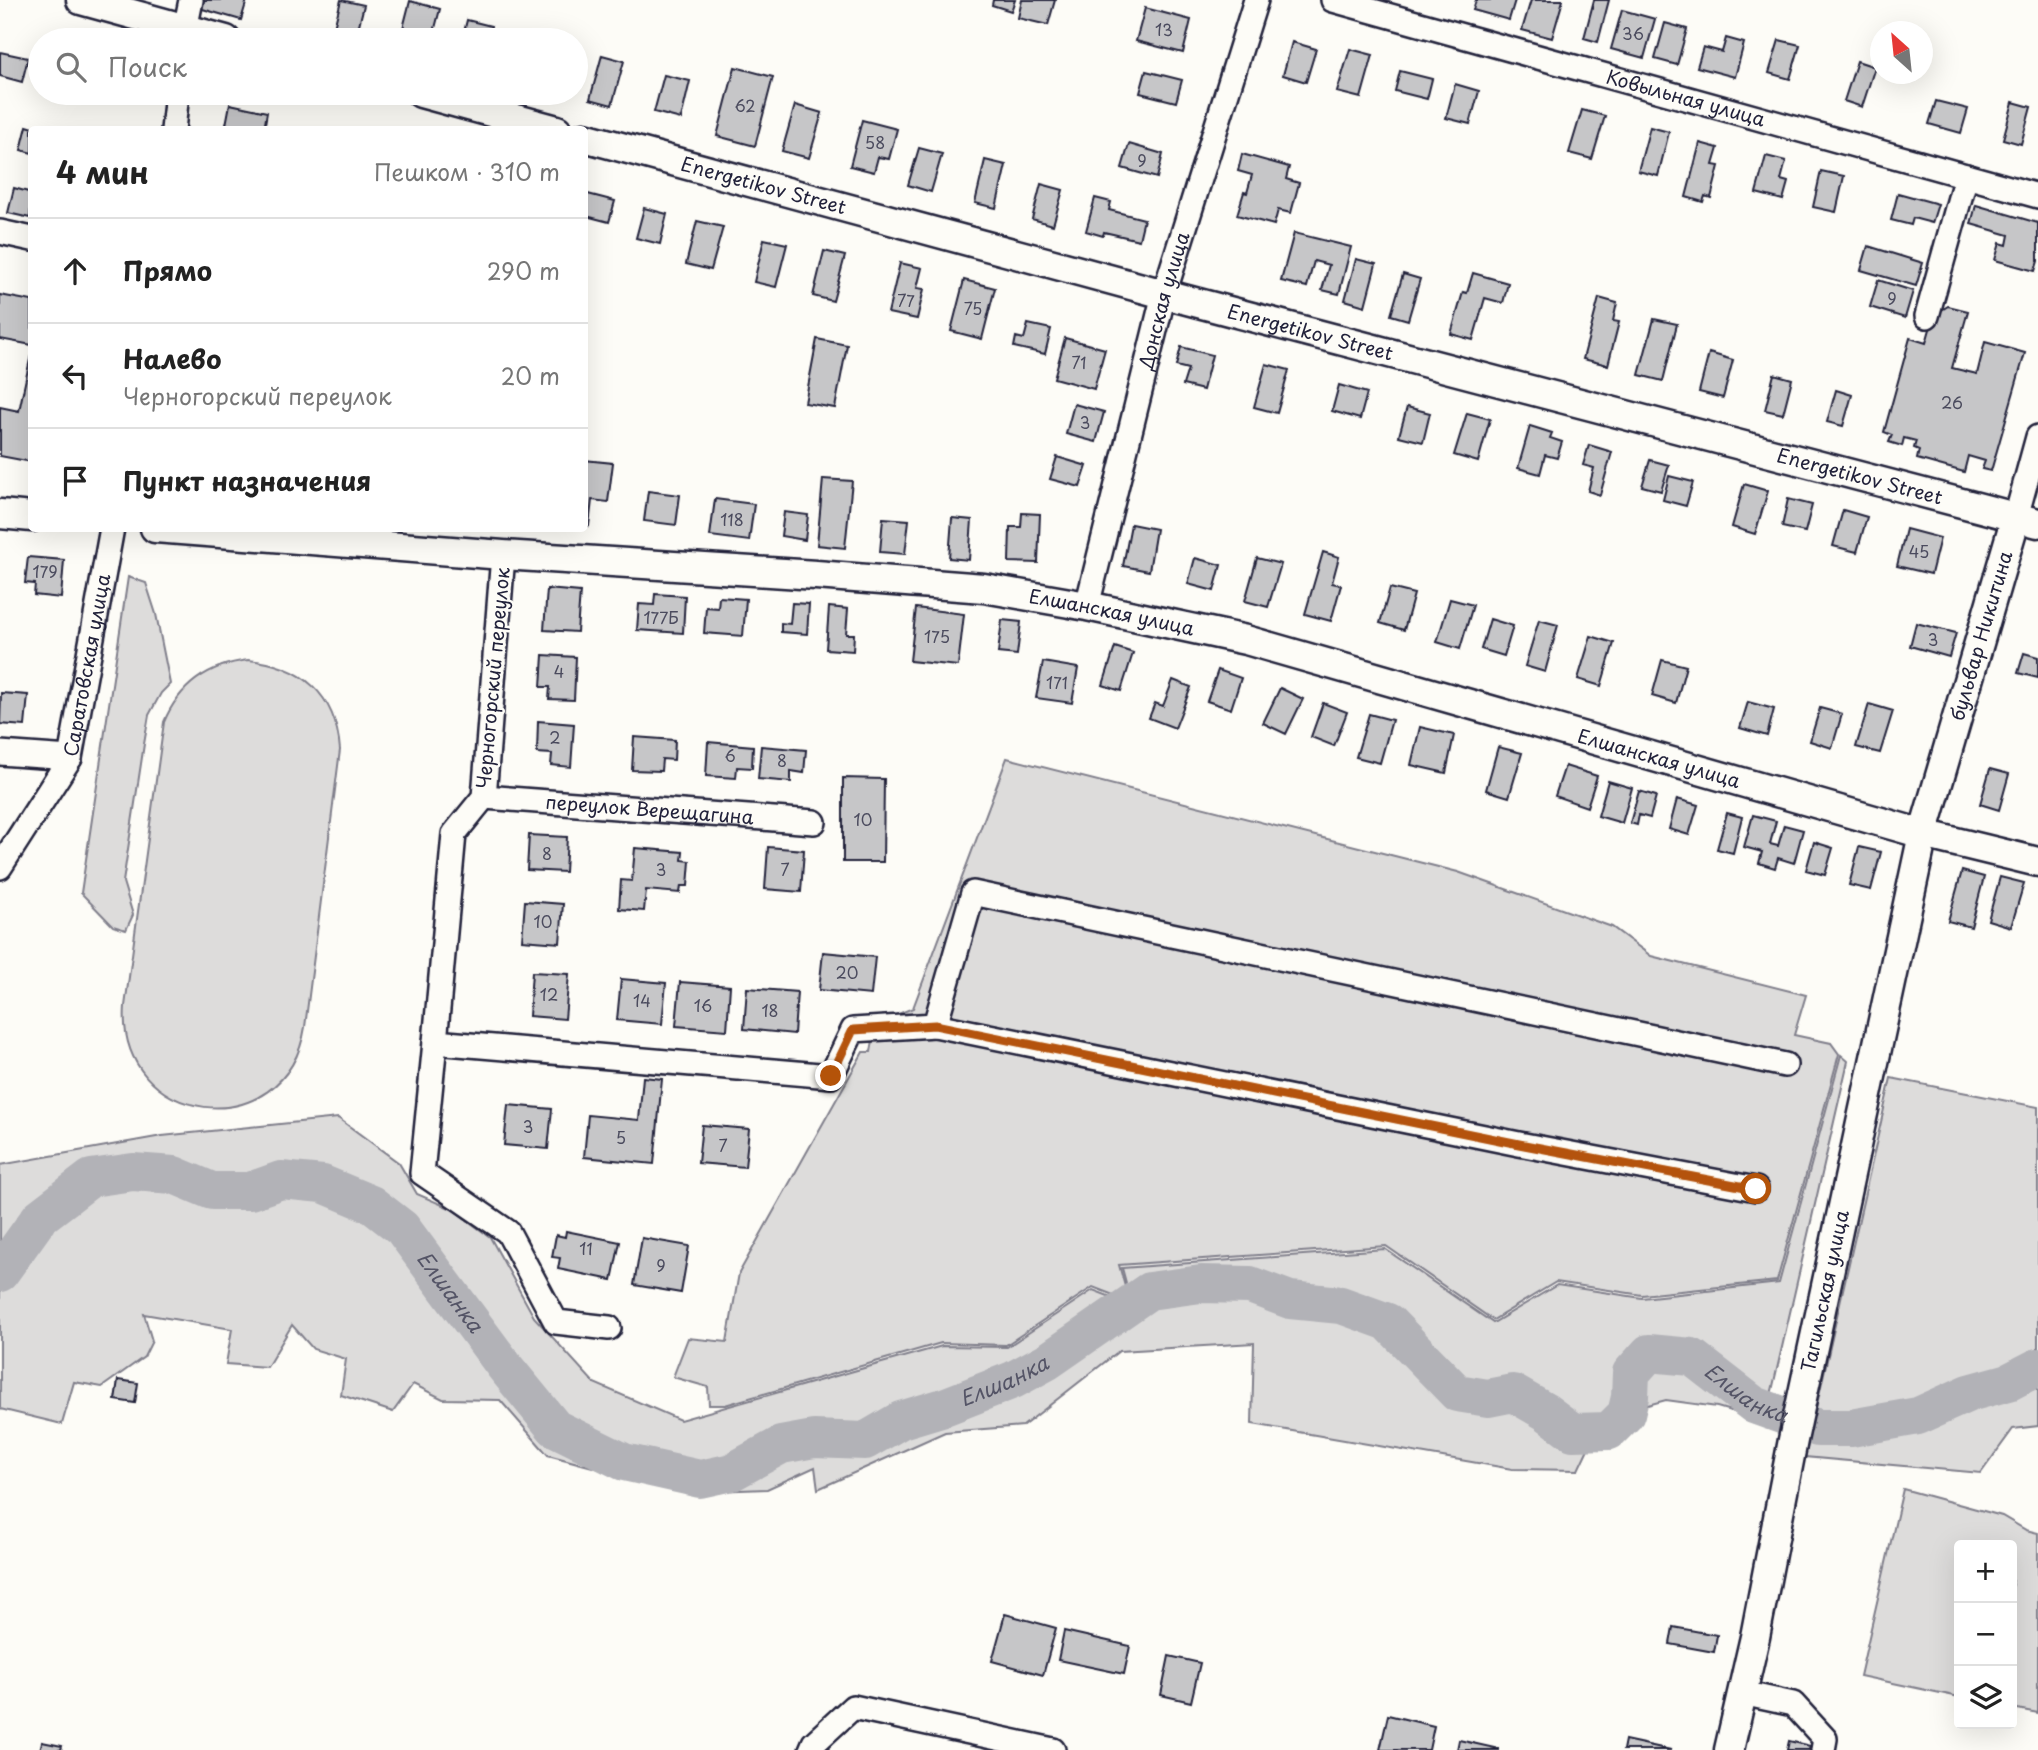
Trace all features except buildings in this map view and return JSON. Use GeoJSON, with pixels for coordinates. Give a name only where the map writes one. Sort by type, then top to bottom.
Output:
{"type":"FeatureCollection","features":[{"type":"Feature","properties":{"kind":"main road"},"geometry":{"type":"LineString","coordinates":[[81,0],[163,28]]}},
{"type":"Feature","properties":{"kind":"main road"},"geometry":{"type":"LineString","coordinates":[[465,105],[542,126]]}},
{"type":"Feature","properties":{"kind":"main road","name":"Energetikov Street"},"geometry":{"type":"LineString","coordinates":[[588,138],[2027,520]]}},
{"type":"Feature","properties":{"kind":"main road"},"geometry":{"type":"LineString","coordinates":[[0,514],[28,517]]}},
{"type":"Feature","properties":{"kind":"main road","name":"бульвар Никитина"},"geometry":{"type":"LineString","coordinates":[[1923,834],[2027,520]]}},
{"type":"Feature","properties":{"kind":"main road","name":"Елшанская улица"},"geometry":{"type":"LineString","coordinates":[[207,532],[984,588],[1087,606],[1246,640],[1923,834],[2038,862]]}},
{"type":"Feature","properties":{"kind":"main road","name":"Тагильская улица"},"geometry":{"type":"LineString","coordinates":[[1729,1750],[1923,834]]}},
{"type":"Feature","properties":{"kind":"street"},"geometry":{"type":"LineString","coordinates":[[185,28],[191,0]]}},
{"type":"Feature","properties":{"kind":"street","name":"Донская улица"},"geometry":{"type":"LineString","coordinates":[[1087,606],[1164,293],[1256,0]]}},
{"type":"Feature","properties":{"kind":"street","name":"Ковыльная улица"},"geometry":{"type":"LineString","coordinates":[[1333,0],[2038,196]]}},
{"type":"Feature","properties":{"kind":"street"},"geometry":{"type":"LineString","coordinates":[[173,126],[176,105]]}},
{"type":"Feature","properties":{"kind":"street"},"geometry":{"type":"LineString","coordinates":[[1927,316],[1966,176]]}},
{"type":"Feature","properties":{"kind":"street"},"geometry":{"type":"LineString","coordinates":[[0,232],[28,238]]}},
{"type":"Feature","properties":{"kind":"street","name":"бульвар Никитина"},"geometry":{"type":"LineString","coordinates":[[2027,520],[2038,437]]}},
{"type":"Feature","properties":{"kind":"street","name":"Саратовская улица"},"geometry":{"type":"LineString","coordinates":[[0,867],[70,758],[111,532]]}},
{"type":"Feature","properties":{"kind":"street","name":"Черногорский переулок"},"geometry":{"type":"LineString","coordinates":[[503,555],[484,797],[454,834],[422,1172],[508,1232],[556,1322],[609,1328]]}},
{"type":"Feature","properties":{"kind":"street"},"geometry":{"type":"LineString","coordinates":[[0,753],[70,758]]}},
{"type":"Feature","properties":{"kind":"street","name":"переулок Верещагина"},"geometry":{"type":"LineString","coordinates":[[484,797],[814,822]]}},
{"type":"Feature","properties":{"kind":"street"},"geometry":{"type":"LineString","coordinates":[[935,1025],[973,893],[1784,1065]]}},
{"type":"Feature","properties":{"kind":"street"},"geometry":{"type":"LineString","coordinates":[[435,1042],[831,1076],[853,1030],[935,1025],[1519,1144],[1756,1189]]}},
{"type":"Feature","properties":{"kind":"street"},"geometry":{"type":"LineString","coordinates":[[1742,1693],[1793,1704],[1825,1739],[1823,1750]]}},
{"type":"Feature","properties":{"kind":"street"},"geometry":{"type":"LineString","coordinates":[[813,1746],[853,1707],[1053,1750]]}},
{"type":"Feature","properties":{"kind":"shaded area"},"geometry":{"type":"Polygon","coordinates":[[[128,577],[146,583],[156,614],[170,684],[161,693],[149,715],[123,882],[133,915],[126,930],[113,926],[81,893],[128,577]]]}},
{"type":"Feature","properties":{"kind":"shaded area"},"geometry":{"type":"Polygon","coordinates":[[[248,660],[285,668],[313,686],[332,713],[340,750],[305,1027],[291,1066],[268,1091],[237,1105],[204,1107],[173,1097],[147,1077],[129,1047],[125,1006],[164,722],[178,697],[197,679],[220,666],[248,660]]]}},
{"type":"Feature","properties":{"kind":"shaded area"},"geometry":{"type":"Polygon","coordinates":[[[1007,758],[1458,872],[1612,927],[1651,956],[1806,995],[1794,1035],[1831,1043],[1839,1054],[1777,1281],[1642,1295],[1556,1282],[1493,1320],[1386,1246],[1119,1265],[1129,1301],[1093,1287],[1006,1345],[941,1343],[725,1405],[709,1405],[708,1387],[673,1377],[688,1338],[727,1342],[739,1273],[863,1052],[871,1052],[876,1023],[913,1008],[1007,758]]]}},
{"type":"Feature","properties":{"kind":"shaded area"},"geometry":{"type":"Polygon","coordinates":[[[1841,1055],[1848,1061],[1765,1421],[1717,1407],[1666,1400],[1603,1417],[1578,1470],[1512,1469],[1252,1424],[1254,1343],[1119,1351],[1023,1426],[945,1432],[818,1489],[815,1467],[767,1489],[686,1492],[548,1455],[500,1400],[443,1399],[413,1384],[393,1412],[341,1395],[346,1359],[313,1349],[292,1325],[267,1367],[226,1364],[232,1329],[144,1314],[152,1341],[144,1357],[102,1387],[74,1382],[62,1424],[0,1409],[0,1165],[162,1136],[338,1118],[399,1163],[417,1194],[452,1209],[490,1237],[534,1317],[594,1383],[680,1420],[942,1346],[1007,1347],[1093,1290],[1132,1305],[1122,1268],[1385,1249],[1493,1323],[1557,1285],[1642,1298],[1779,1283],[1841,1055]]]}},
{"type":"Feature","properties":{"kind":"shaded area"},"geometry":{"type":"Polygon","coordinates":[[[1891,1078],[2038,1107],[2038,1426],[2013,1429],[1981,1473],[1805,1457],[1891,1078]]]}},
{"type":"Feature","properties":{"kind":"shaded area"},"geometry":{"type":"Polygon","coordinates":[[[1903,1489],[2002,1516],[2026,1530],[2038,1533],[2038,1713],[2017,1709],[2017,1540],[1954,1540],[1954,1696],[1860,1676],[1903,1489]]]}},
{"type":"Feature","properties":{"kind":"waterway","name":"Елшанка"},"geometry":{"type":"LineString","coordinates":[[0,1273],[40,1217],[91,1178],[133,1172],[174,1175],[212,1191],[250,1191],[281,1180],[323,1184],[371,1204],[402,1228],[505,1367],[555,1428],[624,1462],[700,1479],[732,1472],[781,1445],[814,1439],[865,1441],[901,1420],[944,1407],[1013,1380],[1048,1361],[1149,1291],[1201,1284],[1250,1285],[1290,1300],[1341,1305],[1388,1322],[1457,1393],[1488,1398],[1513,1393],[1573,1432],[1609,1431],[1626,1414],[1631,1373],[1649,1353],[1692,1357],[1754,1405],[1818,1428],[1851,1428],[1918,1416],[1969,1393],[2009,1382],[2038,1367]]}},
{"type":"Feature","properties":{"kind":"route"},"geometry":{"type":"LineString","coordinates":[[831,1076],[853,1030],[935,1025],[1519,1144],[1756,1189]]}}]}
